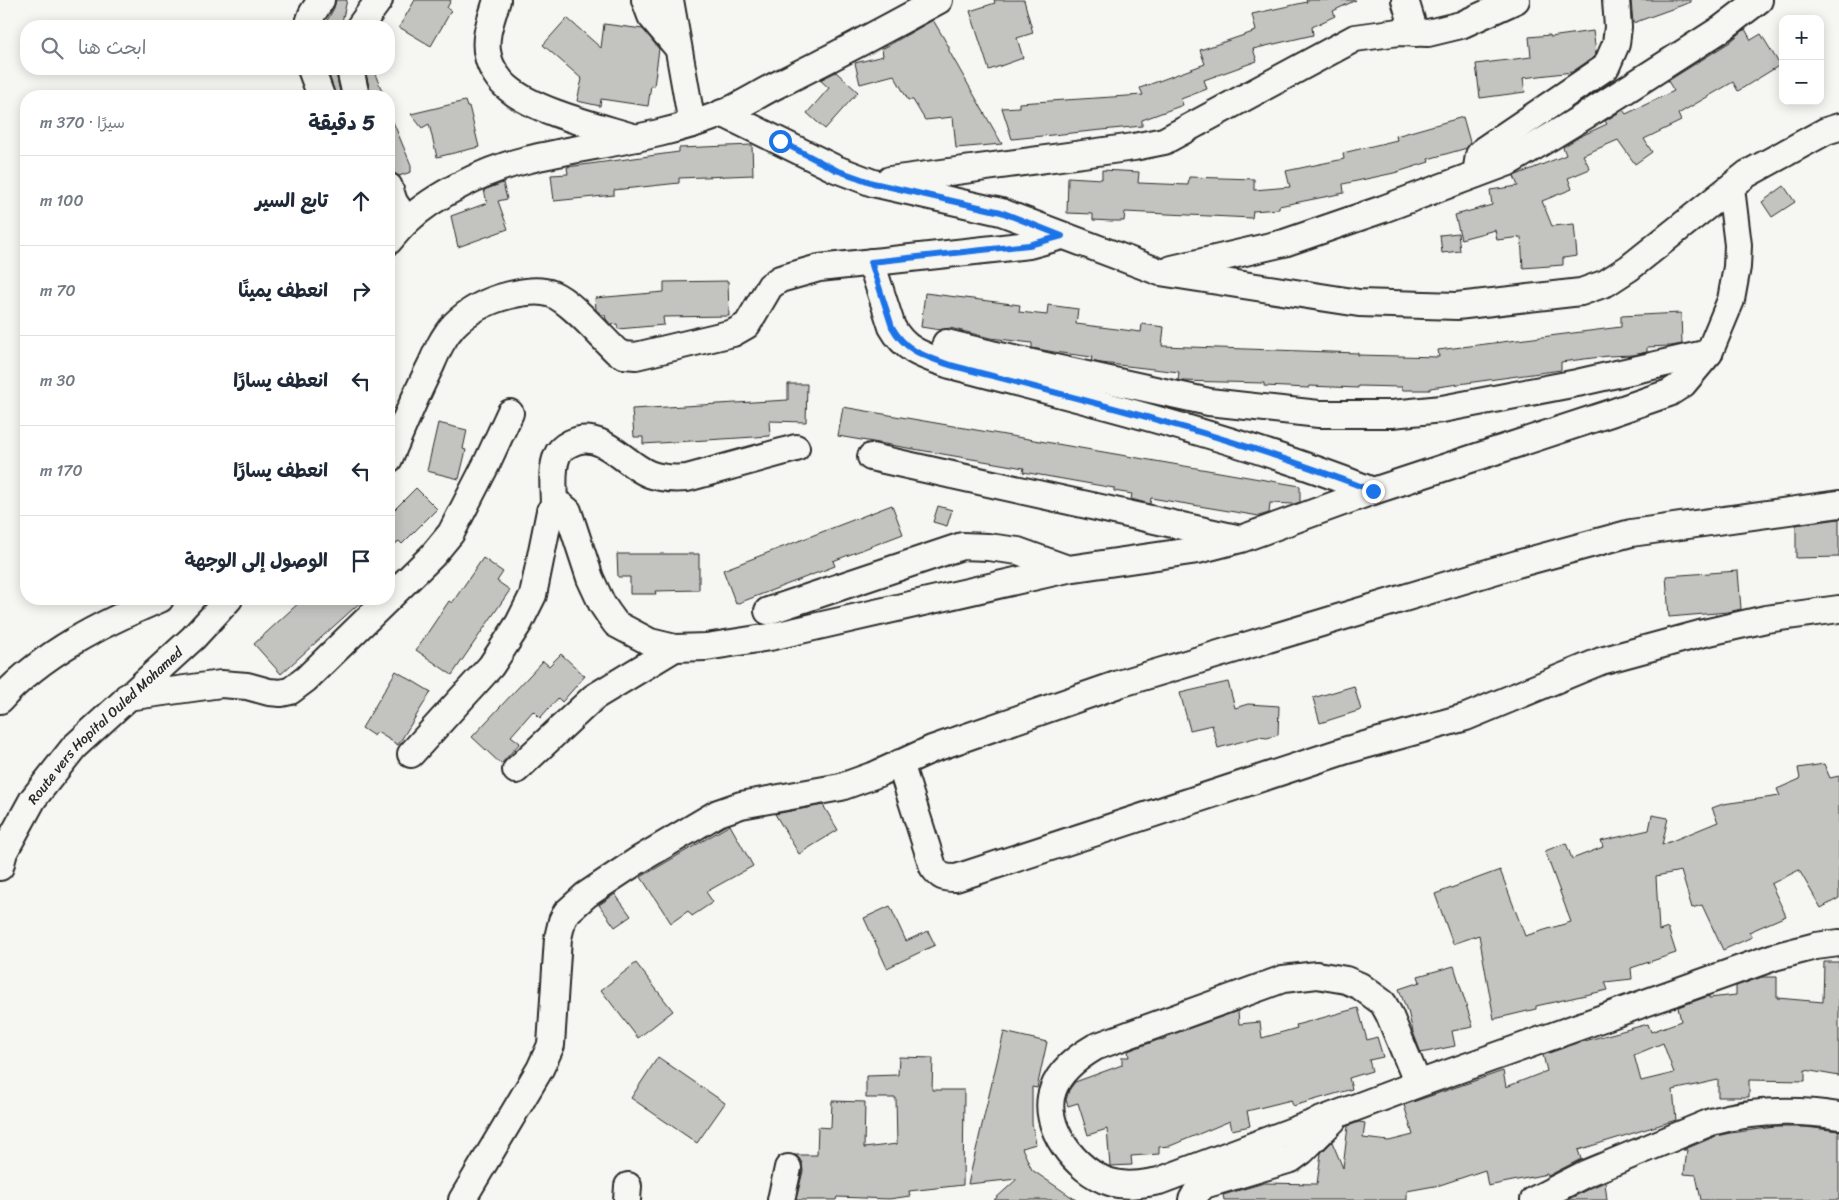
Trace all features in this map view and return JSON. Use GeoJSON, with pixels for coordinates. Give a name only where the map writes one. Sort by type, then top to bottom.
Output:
{"type":"FeatureCollection","features":[{"type":"Feature","properties":{"kind":"street"},"geometry":{"type":"LineString","coordinates":[[310,20],[321,0]]}},
{"type":"Feature","properties":{"kind":"street"},"geometry":{"type":"LineString","coordinates":[[364,20],[379,0]]}},
{"type":"Feature","properties":{"kind":"street"},"geometry":{"type":"LineString","coordinates":[[496,0],[487,32],[487,55],[494,72],[508,88],[529,102],[548,110],[638,138]]}},
{"type":"Feature","properties":{"kind":"street"},"geometry":{"type":"LineString","coordinates":[[646,0],[651,16],[678,48]]}},
{"type":"Feature","properties":{"kind":"street"},"geometry":{"type":"LineString","coordinates":[[670,0],[692,124]]}},
{"type":"Feature","properties":{"kind":"street"},"geometry":{"type":"LineString","coordinates":[[395,234],[460,185],[489,172],[525,160],[638,138],[692,124],[722,113],[939,0]]}},
{"type":"Feature","properties":{"kind":"street"},"geometry":{"type":"LineString","coordinates":[[1405,0],[1415,32]]}},
{"type":"Feature","properties":{"kind":"street"},"geometry":{"type":"LineString","coordinates":[[873,183],[1134,147],[1164,141],[1355,38],[1371,35],[1428,33],[1461,25],[1516,0]]}},
{"type":"Feature","properties":{"kind":"street"},"geometry":{"type":"LineString","coordinates":[[1476,174],[1479,155],[1485,149],[1606,67],[1613,55],[1616,44],[1618,27],[1616,0]]}},
{"type":"Feature","properties":{"kind":"street"},"geometry":{"type":"LineString","coordinates":[[1160,272],[1284,243],[1383,210],[1509,162],[1721,29],[1759,0]]}},
{"type":"Feature","properties":{"kind":"street"},"geometry":{"type":"LineString","coordinates":[[313,75],[319,90]]}},
{"type":"Feature","properties":{"kind":"street"},"geometry":{"type":"LineString","coordinates":[[351,75],[355,90]]}},
{"type":"Feature","properties":{"kind":"street"},"geometry":{"type":"LineString","coordinates":[[722,113],[836,170],[873,183],[1001,212],[1160,272],[1359,303],[1457,306],[1581,292],[1606,283],[1629,268],[1747,174],[1826,131],[1839,127]]}},
{"type":"Feature","properties":{"kind":"street"},"geometry":{"type":"LineString","coordinates":[[554,506],[562,506],[568,512],[590,578],[602,604],[616,624],[650,642],[675,648],[706,647],[770,637],[1068,569],[1198,550],[1241,539],[1373,491],[1669,393],[1683,384],[1709,353],[1731,300],[1737,268],[1738,245],[1731,188]]}},
{"type":"Feature","properties":{"kind":"street"},"geometry":{"type":"LineString","coordinates":[[395,445],[443,340],[453,326],[464,316],[493,299],[533,292],[552,294],[578,314],[617,352],[636,356],[733,333],[747,325],[770,286],[780,278],[788,275],[819,268],[1029,245],[1062,236]]}},
{"type":"Feature","properties":{"kind":"street"},"geometry":{"type":"LineString","coordinates":[[871,262],[892,327],[898,337],[917,353],[950,365],[1162,421],[1326,473],[1373,491]]}},
{"type":"Feature","properties":{"kind":"street"},"geometry":{"type":"LineString","coordinates":[[946,343],[1209,402],[1319,414],[1392,414],[1442,409],[1577,383],[1709,353]]}},
{"type":"Feature","properties":{"kind":"street"},"geometry":{"type":"LineString","coordinates":[[395,591],[432,556],[451,532],[486,465],[510,413]]}},
{"type":"Feature","properties":{"kind":"street"},"geometry":{"type":"LineString","coordinates":[[411,754],[491,666],[519,623],[533,595],[550,511],[554,506],[554,467],[556,457],[564,447],[578,440],[587,439],[599,442],[608,446],[647,473],[675,479],[687,478],[796,448]]}},
{"type":"Feature","properties":{"kind":"street"},"geometry":{"type":"LineString","coordinates":[[871,457],[1241,539]]}},
{"type":"Feature","properties":{"kind":"street"},"geometry":{"type":"LineString","coordinates":[[462,1200],[540,1069],[551,1044],[558,938],[566,913],[586,895],[718,813],[742,805],[841,787],[900,764],[932,749],[1119,684],[1631,533],[1839,504]]}},
{"type":"Feature","properties":{"kind":"street"},"geometry":{"type":"LineString","coordinates":[[768,611],[962,546],[1018,551],[1068,569]]}},
{"type":"Feature","properties":{"kind":"street"},"geometry":{"type":"LineString","coordinates":[[4,691],[91,631],[146,605]]}},
{"type":"Feature","properties":{"kind":"street","name":"Route vers Hopital Ouled Mohamed"},"geometry":{"type":"LineString","coordinates":[[0,867],[4,852],[33,799],[74,746],[194,638],[224,605]]}},
{"type":"Feature","properties":{"kind":"street"},"geometry":{"type":"LineString","coordinates":[[127,697],[221,684],[247,686],[269,692],[280,693],[290,691],[306,679],[381,605]]}},
{"type":"Feature","properties":{"kind":"street"},"geometry":{"type":"LineString","coordinates":[[900,764],[933,867],[939,875],[946,878],[956,878],[1347,750],[1466,717],[1601,661],[1700,634],[1766,619],[1839,609]]}},
{"type":"Feature","properties":{"kind":"street"},"geometry":{"type":"LineString","coordinates":[[516,770],[594,697],[675,648]]}},
{"type":"Feature","properties":{"kind":"street"},"geometry":{"type":"LineString","coordinates":[[1418,1084],[1389,1014],[1382,1003],[1360,986],[1346,980],[1317,975],[1283,979],[1095,1047],[1075,1060],[1058,1080],[1051,1098],[1055,1128],[1070,1155],[1087,1170],[1109,1182],[1126,1185],[1159,1181],[1418,1084],[1774,957],[1816,946],[1839,943]]}},
{"type":"Feature","properties":{"kind":"street"},"geometry":{"type":"LineString","coordinates":[[1534,1200],[1585,1174],[1711,1122],[1731,1116],[1772,1111],[1813,1112],[1839,1116]]}},
{"type":"Feature","properties":{"kind":"street"},"geometry":{"type":"LineString","coordinates":[[1192,1200],[1204,1185],[1291,1159],[1302,1151],[1341,1113]]}},
{"type":"Feature","properties":{"kind":"street"},"geometry":{"type":"LineString","coordinates":[[780,1200],[788,1168]]}},
{"type":"Feature","properties":{"kind":"building"},"geometry":{"type":"Polygon","coordinates":[[[336,0],[347,0],[342,20],[327,20],[336,0]]]}},
{"type":"Feature","properties":{"kind":"building"},"geometry":{"type":"Polygon","coordinates":[[[415,0],[451,0],[447,8],[451,11],[431,46],[399,27],[415,0]]]}},
{"type":"Feature","properties":{"kind":"building"},"geometry":{"type":"Polygon","coordinates":[[[994,0],[1024,0],[1033,33],[1017,38],[1023,58],[989,70],[970,11],[995,3],[994,0]]]}},
{"type":"Feature","properties":{"kind":"building"},"geometry":{"type":"Polygon","coordinates":[[[1306,0],[1356,0],[1333,11],[1335,16],[1312,27],[1313,35],[1253,49],[1257,61],[1204,80],[1207,89],[1181,99],[1183,105],[1142,120],[1142,126],[1012,139],[1002,108],[1019,107],[1019,103],[1143,95],[1140,88],[1205,64],[1200,50],[1256,31],[1252,14],[1307,2],[1306,0]]]}},
{"type":"Feature","properties":{"kind":"building"},"geometry":{"type":"Polygon","coordinates":[[[1631,0],[1691,0],[1691,2],[1633,23],[1631,0]]]}},
{"type":"Feature","properties":{"kind":"building"},"geometry":{"type":"Polygon","coordinates":[[[567,18],[601,48],[604,24],[643,29],[659,49],[654,86],[651,85],[648,106],[601,99],[600,106],[577,101],[582,79],[543,45],[567,18]]]}},
{"type":"Feature","properties":{"kind":"building"},"geometry":{"type":"Polygon","coordinates":[[[933,20],[1002,144],[956,148],[953,117],[925,120],[913,100],[908,100],[894,75],[860,84],[855,63],[883,56],[882,49],[933,20]]]}},
{"type":"Feature","properties":{"kind":"building"},"geometry":{"type":"Polygon","coordinates":[[[1745,29],[1751,40],[1761,34],[1779,66],[1738,91],[1733,82],[1678,114],[1681,121],[1644,139],[1652,152],[1635,164],[1618,140],[1583,155],[1590,169],[1568,178],[1572,189],[1542,201],[1552,226],[1574,224],[1577,256],[1563,258],[1563,265],[1523,268],[1521,237],[1497,240],[1495,230],[1461,239],[1455,215],[1492,205],[1490,190],[1518,186],[1514,176],[1566,155],[1563,147],[1607,124],[1605,121],[1623,110],[1626,114],[1674,91],[1668,81],[1730,42],[1745,29]]]}},
{"type":"Feature","properties":{"kind":"building"},"geometry":{"type":"Polygon","coordinates":[[[1593,31],[1596,52],[1594,57],[1572,72],[1523,78],[1525,92],[1480,98],[1476,64],[1531,57],[1529,37],[1550,35],[1550,37],[1593,31]]]}},
{"type":"Feature","properties":{"kind":"building"},"geometry":{"type":"Polygon","coordinates":[[[836,72],[858,92],[825,129],[807,113],[829,88],[820,80],[836,72]]]}},
{"type":"Feature","properties":{"kind":"building"},"geometry":{"type":"Polygon","coordinates":[[[329,75],[336,75],[340,90],[334,90],[329,75]]]}},
{"type":"Feature","properties":{"kind":"building"},"geometry":{"type":"Polygon","coordinates":[[[366,75],[375,75],[382,90],[370,90],[366,75]]]}},
{"type":"Feature","properties":{"kind":"building"},"geometry":{"type":"Polygon","coordinates":[[[465,101],[467,107],[469,106],[479,147],[437,157],[429,124],[422,128],[411,114],[465,101]]]}},
{"type":"Feature","properties":{"kind":"building"},"geometry":{"type":"Polygon","coordinates":[[[1463,117],[1470,142],[1467,148],[1428,159],[1429,162],[1394,173],[1343,184],[1344,193],[1279,206],[1279,209],[1253,211],[1252,218],[1125,212],[1124,221],[1112,221],[1093,220],[1093,214],[1067,213],[1068,177],[1102,179],[1102,170],[1139,172],[1138,183],[1188,185],[1189,177],[1254,179],[1254,190],[1290,187],[1286,171],[1344,159],[1343,153],[1397,140],[1396,136],[1463,117]]]}},
{"type":"Feature","properties":{"kind":"building"},"geometry":{"type":"Polygon","coordinates":[[[395,126],[411,165],[411,172],[399,176],[395,174],[395,126]]]}},
{"type":"Feature","properties":{"kind":"building"},"geometry":{"type":"Polygon","coordinates":[[[752,145],[753,175],[679,178],[679,183],[614,190],[614,195],[554,201],[551,175],[568,174],[567,167],[679,152],[679,148],[752,145]]]}},
{"type":"Feature","properties":{"kind":"building"},"geometry":{"type":"Polygon","coordinates":[[[503,183],[507,199],[498,201],[508,229],[458,247],[451,216],[487,203],[484,190],[503,183]]]}},
{"type":"Feature","properties":{"kind":"building"},"geometry":{"type":"Polygon","coordinates":[[[1784,186],[1795,202],[1772,217],[1762,202],[1784,186]]]}},
{"type":"Feature","properties":{"kind":"building"},"geometry":{"type":"Polygon","coordinates":[[[1458,233],[1460,251],[1442,253],[1440,235],[1458,233]]]}},
{"type":"Feature","properties":{"kind":"building"},"geometry":{"type":"Polygon","coordinates":[[[728,281],[729,316],[663,317],[664,325],[618,329],[617,324],[611,325],[605,315],[596,310],[595,298],[664,292],[664,282],[728,281]]]}},
{"type":"Feature","properties":{"kind":"building"},"geometry":{"type":"Polygon","coordinates":[[[925,293],[1020,305],[1019,312],[1047,315],[1048,305],[1078,309],[1076,324],[1141,332],[1142,324],[1164,327],[1162,346],[1439,357],[1438,350],[1621,327],[1621,316],[1681,313],[1682,344],[1647,347],[1647,352],[1634,355],[1561,362],[1561,370],[1430,388],[1430,390],[1402,390],[1402,387],[1358,386],[1358,388],[1309,386],[1309,388],[1264,386],[1264,383],[1181,381],[1178,380],[1179,372],[1101,363],[1091,361],[1092,357],[1032,348],[1032,343],[990,338],[950,328],[940,330],[921,327],[925,293]]]}},
{"type":"Feature","properties":{"kind":"building"},"geometry":{"type":"Polygon","coordinates":[[[788,384],[807,384],[806,422],[769,421],[770,436],[643,444],[643,437],[634,437],[632,409],[788,400],[788,384]]]}},
{"type":"Feature","properties":{"kind":"building"},"geometry":{"type":"Polygon","coordinates":[[[843,407],[1300,486],[1300,502],[1294,504],[1270,503],[1269,513],[1259,516],[1151,498],[1150,504],[1131,499],[1132,494],[1114,491],[1114,488],[1023,472],[1024,468],[838,436],[843,407]]]}},
{"type":"Feature","properties":{"kind":"building"},"geometry":{"type":"Polygon","coordinates":[[[438,423],[467,430],[463,449],[466,450],[459,479],[427,471],[438,423]]]}},
{"type":"Feature","properties":{"kind":"building"},"geometry":{"type":"Polygon","coordinates":[[[416,488],[437,509],[402,544],[399,541],[395,544],[395,509],[416,488]]]}},
{"type":"Feature","properties":{"kind":"building"},"geometry":{"type":"Polygon","coordinates":[[[892,505],[903,534],[833,561],[835,566],[736,604],[723,570],[892,505]]]}},
{"type":"Feature","properties":{"kind":"building"},"geometry":{"type":"Polygon","coordinates":[[[938,506],[952,510],[947,526],[933,522],[938,506]]]}},
{"type":"Feature","properties":{"kind":"building"},"geometry":{"type":"Polygon","coordinates":[[[1839,519],[1839,557],[1796,558],[1796,525],[1839,519]]]}},
{"type":"Feature","properties":{"kind":"building"},"geometry":{"type":"Polygon","coordinates":[[[617,554],[699,554],[699,590],[655,591],[656,594],[630,594],[630,577],[618,577],[617,554]]]}},
{"type":"Feature","properties":{"kind":"building"},"geometry":{"type":"Polygon","coordinates":[[[483,558],[503,572],[497,581],[510,590],[452,675],[416,650],[449,601],[452,603],[483,558]]]}},
{"type":"Feature","properties":{"kind":"building"},"geometry":{"type":"Polygon","coordinates":[[[1738,571],[1741,609],[1728,612],[1669,617],[1666,576],[1738,571]]]}},
{"type":"Feature","properties":{"kind":"building"},"geometry":{"type":"Polygon","coordinates":[[[296,605],[357,605],[281,674],[254,644],[296,605]]]}},
{"type":"Feature","properties":{"kind":"building"},"geometry":{"type":"Polygon","coordinates":[[[561,654],[585,676],[562,702],[558,698],[540,718],[533,711],[511,736],[520,743],[501,764],[472,737],[543,661],[549,666],[561,654]]]}},
{"type":"Feature","properties":{"kind":"building"},"geometry":{"type":"Polygon","coordinates":[[[396,671],[431,692],[398,745],[377,732],[374,736],[362,728],[396,671]]]}},
{"type":"Feature","properties":{"kind":"building"},"geometry":{"type":"Polygon","coordinates":[[[1228,682],[1235,708],[1248,704],[1279,706],[1278,735],[1267,738],[1258,737],[1218,748],[1212,725],[1190,730],[1180,693],[1228,682]]]}},
{"type":"Feature","properties":{"kind":"building"},"geometry":{"type":"Polygon","coordinates":[[[1354,686],[1361,710],[1320,723],[1313,698],[1354,686]]]}},
{"type":"Feature","properties":{"kind":"building"},"geometry":{"type":"Polygon","coordinates":[[[1824,764],[1830,778],[1839,776],[1839,898],[1821,908],[1799,870],[1771,884],[1786,916],[1749,932],[1752,937],[1723,950],[1702,905],[1692,908],[1681,871],[1656,876],[1659,931],[1668,928],[1676,953],[1631,968],[1632,979],[1605,982],[1608,990],[1536,1006],[1536,1009],[1494,1019],[1479,935],[1453,944],[1435,894],[1500,870],[1525,936],[1571,922],[1545,851],[1566,843],[1572,859],[1603,847],[1601,841],[1649,830],[1652,815],[1668,818],[1662,845],[1718,822],[1712,808],[1723,804],[1780,796],[1777,789],[1800,779],[1798,768],[1824,764]]]}},
{"type":"Feature","properties":{"kind":"building"},"geometry":{"type":"Polygon","coordinates":[[[823,805],[838,830],[799,854],[775,814],[823,805]]]}},
{"type":"Feature","properties":{"kind":"building"},"geometry":{"type":"Polygon","coordinates":[[[730,825],[753,866],[706,892],[713,902],[692,916],[688,911],[671,923],[641,877],[730,825]]]}},
{"type":"Feature","properties":{"kind":"building"},"geometry":{"type":"Polygon","coordinates":[[[615,894],[631,916],[615,927],[599,905],[615,894]]]}},
{"type":"Feature","properties":{"kind":"building"},"geometry":{"type":"Polygon","coordinates":[[[890,906],[906,941],[928,931],[935,945],[887,968],[864,918],[890,906]]]}},
{"type":"Feature","properties":{"kind":"building"},"geometry":{"type":"Polygon","coordinates":[[[1824,962],[1839,962],[1839,1076],[1805,1070],[1805,1081],[1749,1080],[1749,1097],[1718,1097],[1718,1080],[1673,1090],[1676,1120],[1578,1150],[1581,1159],[1548,1176],[1547,1174],[1488,1186],[1485,1170],[1440,1185],[1407,1191],[1407,1200],[1224,1200],[1223,1195],[1264,1183],[1317,1184],[1321,1153],[1332,1142],[1343,1168],[1348,1126],[1359,1122],[1365,1123],[1363,1138],[1389,1141],[1413,1135],[1404,1105],[1503,1071],[1506,1087],[1547,1071],[1543,1055],[1581,1042],[1648,1024],[1651,1032],[1681,1021],[1678,1007],[1709,996],[1709,998],[1736,995],[1736,986],[1762,977],[1777,977],[1777,998],[1823,1002],[1824,962]],[[1663,1043],[1634,1055],[1641,1081],[1674,1073],[1663,1043]]]}},
{"type":"Feature","properties":{"kind":"building"},"geometry":{"type":"Polygon","coordinates":[[[636,963],[673,1011],[638,1038],[601,990],[636,963]]]}},
{"type":"Feature","properties":{"kind":"building"},"geometry":{"type":"Polygon","coordinates":[[[1454,966],[1473,1027],[1452,1031],[1455,1046],[1421,1053],[1399,989],[1420,982],[1418,976],[1454,966]]]}},
{"type":"Feature","properties":{"kind":"building"},"geometry":{"type":"Polygon","coordinates":[[[1358,1008],[1367,1040],[1377,1037],[1383,1057],[1369,1060],[1372,1071],[1349,1078],[1352,1089],[1293,1106],[1291,1100],[1247,1111],[1250,1126],[1232,1130],[1230,1121],[1170,1146],[1159,1147],[1159,1154],[1131,1156],[1132,1165],[1110,1166],[1107,1129],[1088,1135],[1078,1103],[1068,1106],[1066,1100],[1069,1090],[1075,1082],[1122,1065],[1122,1057],[1129,1057],[1128,1051],[1166,1039],[1165,1037],[1238,1011],[1239,1024],[1260,1022],[1262,1038],[1297,1028],[1296,1025],[1358,1008]]]}},
{"type":"Feature","properties":{"kind":"building"},"geometry":{"type":"Polygon","coordinates":[[[1004,1032],[1047,1042],[1037,1088],[1032,1087],[1032,1123],[1036,1144],[1022,1148],[1032,1170],[1076,1200],[994,1200],[1017,1179],[968,1184],[1004,1032]]]}},
{"type":"Feature","properties":{"kind":"building"},"geometry":{"type":"Polygon","coordinates":[[[658,1057],[725,1103],[697,1143],[631,1098],[658,1057]]]}},
{"type":"Feature","properties":{"kind":"building"},"geometry":{"type":"Polygon","coordinates":[[[899,1057],[933,1058],[932,1090],[964,1090],[963,1185],[909,1191],[910,1196],[889,1199],[837,1197],[836,1200],[796,1200],[803,1171],[802,1163],[794,1155],[817,1155],[818,1127],[831,1128],[832,1101],[865,1102],[864,1148],[897,1144],[896,1098],[866,1098],[866,1076],[898,1075],[899,1057]]]}},
{"type":"Feature","properties":{"kind":"building"},"geometry":{"type":"Polygon","coordinates":[[[1775,1127],[1805,1127],[1839,1131],[1839,1200],[1701,1200],[1696,1175],[1684,1174],[1687,1150],[1683,1150],[1716,1136],[1775,1127]]]}},
{"type":"Feature","properties":{"kind":"building"},"geometry":{"type":"Polygon","coordinates":[[[1605,1182],[1607,1200],[1567,1200],[1591,1188],[1605,1182]]]}},
{"type":"Feature","properties":{"kind":"route"},"geometry":{"type":"LineString","coordinates":[[780,141],[836,170],[873,183],[1001,212],[1062,236],[1029,245],[871,262],[892,327],[898,337],[917,353],[950,365],[1162,421],[1326,473],[1373,491]]}}]}
